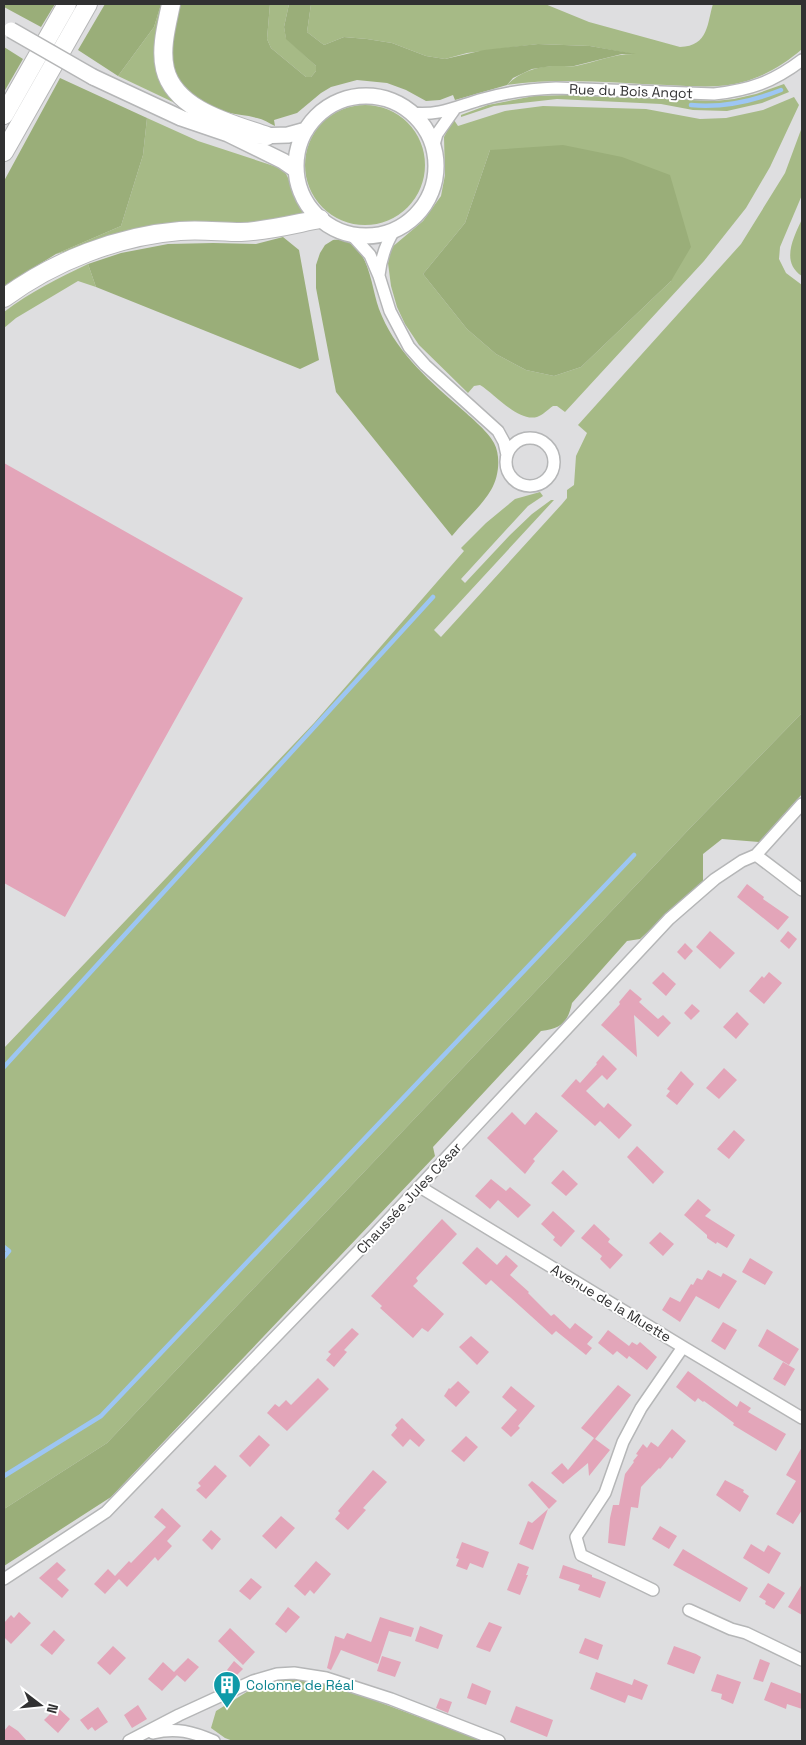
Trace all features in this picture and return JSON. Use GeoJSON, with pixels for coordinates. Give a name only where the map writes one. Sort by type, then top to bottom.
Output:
{"type":"FeatureCollection","features":[{"type":"Feature","properties":{"kind":"highway"},"geometry":{"type":"LineString","coordinates":[[4,115],[67,4]]}},
{"type":"Feature","properties":{"kind":"highway"},"geometry":{"type":"LineString","coordinates":[[4,152],[88,4]]}},
{"type":"Feature","properties":{"kind":"highway"},"geometry":{"type":"LineString","coordinates":[[172,4],[164,45],[164,60],[165,70],[174,86],[182,96],[199,110],[210,116],[267,136]]}},
{"type":"Feature","properties":{"kind":"highway"},"geometry":{"type":"LineString","coordinates":[[4,298],[35,278],[74,258],[134,239],[180,230],[243,232],[320,219]]}},
{"type":"Feature","properties":{"kind":"main road"},"geometry":{"type":"LineString","coordinates":[[8,28],[137,99],[180,118],[228,134],[283,161],[296,170]]}},
{"type":"Feature","properties":{"kind":"main road"},"geometry":{"type":"LineString","coordinates":[[359,96],[386,99],[412,113],[428,134],[433,148],[435,170],[428,196],[412,218],[395,229],[371,235],[350,234],[334,228],[320,219],[303,197],[296,170],[298,149],[306,130],[325,109],[341,100],[359,96]]}},
{"type":"Feature","properties":{"kind":"main road"},"geometry":{"type":"LineString","coordinates":[[228,134],[288,135],[306,130]]}},
{"type":"Feature","properties":{"kind":"street","name":"Rue du Bois Angot"},"geometry":{"type":"LineString","coordinates":[[412,113],[436,113],[454,110],[484,98],[532,89],[556,88],[714,94],[731,92],[745,90],[775,79],[802,60]]}},
{"type":"Feature","properties":{"kind":"street"},"geometry":{"type":"LineString","coordinates":[[433,148],[437,134],[454,110]]}},
{"type":"Feature","properties":{"kind":"street"},"geometry":{"type":"LineString","coordinates":[[379,276],[384,251],[395,229]]}},
{"type":"Feature","properties":{"kind":"street"},"geometry":{"type":"LineString","coordinates":[[350,234],[370,255],[390,311],[409,347],[425,365],[492,425],[501,436],[506,448],[507,470],[515,481],[528,487],[542,484],[548,479],[554,466],[554,459],[551,449],[547,444],[537,439],[522,439],[492,425]]}},
{"type":"Feature","properties":{"kind":"street"},"geometry":{"type":"LineString","coordinates":[[507,455],[515,443],[522,439]]}},
{"type":"Feature","properties":{"kind":"street","name":"Chaussée Jules César"},"geometry":{"type":"LineString","coordinates":[[4,1580],[106,1512],[420,1187],[516,1081],[669,919],[715,878],[742,861],[756,856],[802,804]]}},
{"type":"Feature","properties":{"kind":"street"},"geometry":{"type":"LineString","coordinates":[[756,856],[802,890]]}},
{"type":"Feature","properties":{"kind":"street","name":"Avenue de la Muette"},"geometry":{"type":"LineString","coordinates":[[420,1187],[802,1418]]}},
{"type":"Feature","properties":{"kind":"street"},"geometry":{"type":"LineString","coordinates":[[653,1590],[581,1555],[576,1537],[605,1493],[623,1442],[641,1408],[683,1347]]}},
{"type":"Feature","properties":{"kind":"street"},"geometry":{"type":"LineString","coordinates":[[689,1610],[731,1630],[746,1633],[802,1660]]}},
{"type":"Feature","properties":{"kind":"street"},"geometry":{"type":"LineString","coordinates":[[133,1740],[180,1715],[253,1681],[277,1674],[305,1673],[391,1699],[499,1741]]}},
{"type":"Feature","properties":{"kind":"street"},"geometry":{"type":"LineString","coordinates":[[133,1740],[157,1732],[177,1730],[193,1732],[214,1741]]}},
{"type":"Feature","properties":{"kind":"green space"},"geometry":{"type":"Polygon","coordinates":[[[4,4],[55,4],[41,27],[4,7],[4,4]]]}},
{"type":"Feature","properties":{"kind":"green space"},"geometry":{"type":"Polygon","coordinates":[[[105,4],[161,4],[154,27],[118,76],[78,50],[105,4]]]}},
{"type":"Feature","properties":{"kind":"green space"},"geometry":{"type":"Polygon","coordinates":[[[161,4],[163,4],[176,103],[118,76],[154,27],[161,4]]]}},
{"type":"Feature","properties":{"kind":"green space"},"geometry":{"type":"Polygon","coordinates":[[[179,4],[270,4],[267,39],[271,48],[306,77],[311,77],[316,71],[316,66],[286,39],[284,27],[289,4],[311,4],[307,32],[324,45],[344,37],[367,39],[392,43],[426,56],[445,59],[484,50],[538,44],[590,46],[636,54],[622,54],[574,66],[552,66],[532,69],[513,78],[507,85],[455,100],[453,95],[440,100],[426,101],[406,90],[387,83],[357,80],[331,87],[297,113],[274,120],[275,126],[264,120],[230,113],[207,104],[189,91],[182,83],[176,74],[170,54],[179,4]]]}},
{"type":"Feature","properties":{"kind":"green space"},"geometry":{"type":"Polygon","coordinates":[[[270,4],[289,4],[284,27],[286,38],[316,66],[316,71],[311,77],[306,77],[271,48],[267,39],[270,4]]]}},
{"type":"Feature","properties":{"kind":"green space"},"geometry":{"type":"Polygon","coordinates":[[[311,4],[545,4],[589,22],[680,47],[697,43],[702,38],[708,26],[713,4],[802,4],[802,49],[789,60],[767,73],[743,82],[724,86],[567,81],[507,85],[522,74],[540,68],[576,66],[633,54],[590,46],[538,44],[467,53],[445,59],[426,56],[392,43],[367,39],[344,37],[324,45],[307,32],[311,4]]]}},
{"type":"Feature","properties":{"kind":"green space"},"geometry":{"type":"Polygon","coordinates":[[[4,47],[23,59],[4,92],[4,47]]]}},
{"type":"Feature","properties":{"kind":"green space"},"geometry":{"type":"Polygon","coordinates":[[[60,78],[147,118],[143,155],[121,226],[56,254],[4,286],[4,181],[60,78]]]}},
{"type":"Feature","properties":{"kind":"green space"},"geometry":{"type":"Polygon","coordinates":[[[784,84],[789,92],[762,103],[727,111],[693,110],[661,104],[557,99],[494,106],[461,117],[461,115],[488,105],[534,96],[569,95],[715,101],[756,94],[784,84]]]}},
{"type":"Feature","properties":{"kind":"green space"},"geometry":{"type":"Polygon","coordinates":[[[794,97],[799,105],[770,167],[746,208],[704,261],[565,412],[557,406],[553,406],[537,417],[530,417],[522,415],[507,406],[480,385],[474,386],[468,393],[419,345],[405,324],[397,307],[391,286],[388,263],[391,248],[423,221],[441,196],[445,175],[444,137],[454,120],[458,126],[505,111],[543,106],[646,109],[700,119],[726,118],[763,110],[794,97]],[[490,150],[465,223],[423,274],[467,329],[496,354],[526,370],[554,376],[581,367],[671,281],[490,150]]]}},
{"type":"Feature","properties":{"kind":"green space"},"geometry":{"type":"Polygon","coordinates":[[[365,105],[388,109],[408,122],[421,142],[425,165],[421,188],[408,208],[388,221],[365,225],[342,221],[322,208],[309,188],[305,165],[309,142],[322,122],[342,109],[365,105]]]}},
{"type":"Feature","properties":{"kind":"green space"},"geometry":{"type":"Polygon","coordinates":[[[147,118],[198,141],[283,169],[305,213],[270,223],[150,229],[56,254],[121,226],[143,155],[147,118]]]}},
{"type":"Feature","properties":{"kind":"green space"},"geometry":{"type":"Polygon","coordinates":[[[802,127],[802,195],[780,247],[779,259],[786,273],[802,285],[802,713],[693,825],[107,1443],[4,1509],[4,1048],[314,723],[464,551],[461,548],[486,523],[515,499],[540,492],[543,496],[528,506],[461,579],[465,583],[532,514],[551,500],[554,500],[434,630],[441,637],[562,504],[567,498],[567,490],[574,485],[576,456],[587,433],[578,425],[741,244],[785,173],[802,127]]]}},
{"type":"Feature","properties":{"kind":"green space"},"geometry":{"type":"Polygon","coordinates":[[[563,145],[622,157],[670,175],[691,247],[671,281],[581,367],[554,376],[526,370],[496,354],[467,329],[423,274],[465,223],[490,150],[563,145]]]}},
{"type":"Feature","properties":{"kind":"green space"},"geometry":{"type":"Polygon","coordinates":[[[802,219],[802,276],[795,270],[790,257],[793,241],[802,219]]]}},
{"type":"Feature","properties":{"kind":"green space"},"geometry":{"type":"Polygon","coordinates":[[[283,237],[299,250],[319,360],[300,369],[96,287],[88,264],[121,253],[168,244],[256,244],[283,237]]]}},
{"type":"Feature","properties":{"kind":"green space"},"geometry":{"type":"Polygon","coordinates":[[[333,240],[345,241],[354,246],[361,254],[370,275],[379,309],[385,323],[402,350],[433,384],[482,428],[494,443],[498,454],[498,467],[494,485],[482,502],[452,536],[336,392],[316,288],[316,265],[320,253],[325,245],[333,240]]]}},
{"type":"Feature","properties":{"kind":"green space"},"geometry":{"type":"Polygon","coordinates":[[[88,264],[96,287],[78,281],[16,318],[4,328],[4,312],[34,292],[88,264]]]}},
{"type":"Feature","properties":{"kind":"green space"},"geometry":{"type":"Polygon","coordinates":[[[802,713],[802,794],[759,842],[722,839],[703,854],[703,881],[640,939],[627,941],[572,1003],[566,1020],[559,1026],[541,1031],[433,1147],[435,1156],[111,1497],[4,1566],[4,1509],[107,1443],[693,825],[802,713]]]}},
{"type":"Feature","properties":{"kind":"green space"},"geometry":{"type":"Polygon","coordinates":[[[271,1677],[320,1680],[483,1741],[233,1741],[211,1728],[216,1711],[271,1677]]]}},
{"type":"Feature","properties":{"kind":"building"},"geometry":{"type":"Polygon","coordinates":[[[4,463],[243,598],[65,917],[4,883],[4,463]]]}},
{"type":"Feature","properties":{"kind":"building"},"geometry":{"type":"Polygon","coordinates":[[[747,884],[764,897],[763,899],[789,917],[778,930],[737,897],[747,884]]]}},
{"type":"Feature","properties":{"kind":"building"},"geometry":{"type":"Polygon","coordinates":[[[710,931],[735,953],[720,969],[696,947],[710,931]]]}},
{"type":"Feature","properties":{"kind":"building"},"geometry":{"type":"Polygon","coordinates":[[[788,931],[797,939],[789,949],[780,941],[788,931]]]}},
{"type":"Feature","properties":{"kind":"building"},"geometry":{"type":"Polygon","coordinates":[[[685,943],[693,951],[685,960],[677,952],[685,943]]]}},
{"type":"Feature","properties":{"kind":"building"},"geometry":{"type":"Polygon","coordinates":[[[663,972],[676,984],[666,996],[652,983],[663,972]]]}},
{"type":"Feature","properties":{"kind":"building"},"geometry":{"type":"Polygon","coordinates":[[[769,972],[782,983],[764,1004],[749,991],[762,976],[764,978],[769,972]]]}},
{"type":"Feature","properties":{"kind":"building"},"geometry":{"type":"Polygon","coordinates":[[[630,989],[642,999],[639,1002],[658,1019],[663,1015],[671,1023],[658,1037],[634,1015],[637,1057],[601,1025],[620,1004],[619,1002],[630,989]]]}},
{"type":"Feature","properties":{"kind":"building"},"geometry":{"type":"Polygon","coordinates":[[[692,1004],[700,1011],[691,1020],[684,1013],[692,1004]]]}},
{"type":"Feature","properties":{"kind":"building"},"geometry":{"type":"Polygon","coordinates":[[[737,1012],[749,1024],[736,1039],[723,1027],[737,1012]]]}},
{"type":"Feature","properties":{"kind":"building"},"geometry":{"type":"Polygon","coordinates":[[[603,1055],[617,1069],[607,1080],[602,1075],[586,1091],[604,1108],[608,1103],[632,1125],[619,1139],[600,1121],[595,1126],[561,1096],[576,1079],[580,1083],[603,1055]]]}},
{"type":"Feature","properties":{"kind":"building"},"geometry":{"type":"Polygon","coordinates":[[[724,1068],[737,1080],[719,1099],[706,1088],[724,1068]]]}},
{"type":"Feature","properties":{"kind":"building"},"geometry":{"type":"Polygon","coordinates":[[[681,1071],[694,1084],[677,1105],[666,1096],[670,1091],[667,1089],[681,1071]]]}},
{"type":"Feature","properties":{"kind":"building"},"geometry":{"type":"Polygon","coordinates":[[[512,1112],[525,1125],[536,1112],[558,1131],[533,1159],[535,1161],[525,1174],[487,1138],[512,1112]]]}},
{"type":"Feature","properties":{"kind":"building"},"geometry":{"type":"Polygon","coordinates":[[[734,1130],[745,1140],[729,1159],[717,1149],[734,1130]]]}},
{"type":"Feature","properties":{"kind":"building"},"geometry":{"type":"Polygon","coordinates":[[[637,1146],[664,1172],[653,1184],[627,1157],[637,1146]]]}},
{"type":"Feature","properties":{"kind":"building"},"geometry":{"type":"Polygon","coordinates":[[[563,1170],[578,1184],[566,1196],[551,1183],[563,1170]]]}},
{"type":"Feature","properties":{"kind":"building"},"geometry":{"type":"Polygon","coordinates":[[[491,1179],[506,1191],[510,1187],[531,1205],[518,1218],[498,1200],[490,1209],[475,1196],[491,1179]]]}},
{"type":"Feature","properties":{"kind":"building"},"geometry":{"type":"Polygon","coordinates":[[[698,1199],[711,1210],[705,1216],[735,1235],[727,1248],[707,1238],[707,1235],[684,1215],[698,1199]]]}},
{"type":"Feature","properties":{"kind":"building"},"geometry":{"type":"Polygon","coordinates":[[[553,1211],[575,1231],[561,1247],[553,1240],[555,1237],[541,1224],[553,1211]]]}},
{"type":"Feature","properties":{"kind":"building"},"geometry":{"type":"Polygon","coordinates":[[[442,1219],[457,1234],[416,1278],[418,1281],[413,1286],[444,1314],[428,1332],[422,1328],[413,1338],[380,1308],[382,1306],[371,1296],[442,1219]]]}},
{"type":"Feature","properties":{"kind":"building"},"geometry":{"type":"Polygon","coordinates":[[[594,1224],[610,1239],[608,1242],[623,1255],[610,1269],[600,1259],[602,1256],[581,1238],[594,1224]]]}},
{"type":"Feature","properties":{"kind":"building"},"geometry":{"type":"Polygon","coordinates":[[[660,1232],[674,1244],[663,1256],[649,1243],[660,1232]]]}},
{"type":"Feature","properties":{"kind":"building"},"geometry":{"type":"Polygon","coordinates":[[[477,1247],[497,1265],[506,1255],[518,1266],[510,1275],[551,1316],[554,1314],[570,1329],[575,1323],[593,1337],[587,1344],[592,1348],[586,1355],[556,1331],[552,1335],[491,1280],[486,1285],[462,1263],[477,1247]]]}},
{"type":"Feature","properties":{"kind":"building"},"geometry":{"type":"Polygon","coordinates":[[[750,1258],[773,1272],[765,1285],[742,1272],[750,1258]]]}},
{"type":"Feature","properties":{"kind":"building"},"geometry":{"type":"Polygon","coordinates":[[[708,1270],[721,1277],[723,1273],[737,1281],[719,1309],[696,1296],[680,1322],[662,1310],[670,1297],[680,1302],[691,1284],[693,1285],[697,1278],[702,1280],[708,1270]]]}},
{"type":"Feature","properties":{"kind":"building"},"geometry":{"type":"Polygon","coordinates":[[[723,1322],[737,1330],[725,1350],[711,1341],[723,1322]]]}},
{"type":"Feature","properties":{"kind":"building"},"geometry":{"type":"Polygon","coordinates":[[[352,1328],[359,1334],[344,1350],[347,1352],[334,1367],[326,1360],[331,1354],[328,1352],[352,1328]]]}},
{"type":"Feature","properties":{"kind":"building"},"geometry":{"type":"Polygon","coordinates":[[[767,1329],[799,1349],[789,1365],[758,1346],[767,1329]]]}},
{"type":"Feature","properties":{"kind":"building"},"geometry":{"type":"Polygon","coordinates":[[[608,1330],[629,1346],[632,1342],[637,1345],[640,1342],[657,1357],[647,1370],[629,1356],[627,1359],[617,1351],[613,1355],[598,1343],[608,1330]]]}},
{"type":"Feature","properties":{"kind":"building"},"geometry":{"type":"Polygon","coordinates":[[[471,1336],[489,1352],[477,1365],[459,1347],[471,1336]]]}},
{"type":"Feature","properties":{"kind":"building"},"geometry":{"type":"Polygon","coordinates":[[[783,1362],[795,1369],[785,1386],[773,1379],[783,1362]]]}},
{"type":"Feature","properties":{"kind":"building"},"geometry":{"type":"Polygon","coordinates":[[[688,1371],[737,1407],[740,1401],[751,1408],[748,1412],[786,1434],[776,1451],[733,1425],[734,1423],[704,1401],[698,1398],[695,1402],[676,1387],[688,1371]]]}},
{"type":"Feature","properties":{"kind":"building"},"geometry":{"type":"Polygon","coordinates":[[[318,1378],[329,1389],[287,1431],[267,1413],[275,1404],[279,1407],[286,1400],[291,1405],[318,1378]]]}},
{"type":"Feature","properties":{"kind":"building"},"geometry":{"type":"Polygon","coordinates":[[[458,1381],[470,1392],[456,1407],[444,1396],[449,1388],[458,1381]]]}},
{"type":"Feature","properties":{"kind":"building"},"geometry":{"type":"Polygon","coordinates":[[[618,1385],[631,1395],[595,1439],[610,1450],[589,1476],[588,1463],[563,1484],[551,1473],[562,1463],[568,1470],[594,1438],[581,1428],[618,1385]]]}},
{"type":"Feature","properties":{"kind":"building"},"geometry":{"type":"Polygon","coordinates":[[[511,1386],[535,1406],[518,1426],[520,1428],[511,1437],[501,1428],[517,1410],[502,1397],[511,1386]]]}},
{"type":"Feature","properties":{"kind":"building"},"geometry":{"type":"Polygon","coordinates":[[[402,1418],[425,1440],[419,1447],[410,1439],[403,1447],[391,1435],[397,1428],[395,1425],[402,1418]]]}},
{"type":"Feature","properties":{"kind":"building"},"geometry":{"type":"Polygon","coordinates":[[[672,1429],[686,1441],[672,1459],[670,1457],[641,1487],[638,1508],[631,1507],[625,1546],[608,1543],[613,1505],[619,1505],[625,1474],[638,1455],[636,1454],[643,1444],[647,1448],[651,1442],[658,1447],[672,1429]]]}},
{"type":"Feature","properties":{"kind":"building"},"geometry":{"type":"Polygon","coordinates":[[[259,1435],[270,1445],[250,1467],[239,1456],[259,1435]]]}},
{"type":"Feature","properties":{"kind":"building"},"geometry":{"type":"Polygon","coordinates":[[[466,1436],[478,1447],[464,1462],[451,1451],[466,1436]]]}},
{"type":"Feature","properties":{"kind":"building"},"geometry":{"type":"Polygon","coordinates":[[[802,1447],[802,1510],[793,1524],[776,1514],[796,1481],[786,1475],[802,1447]]]}},
{"type":"Feature","properties":{"kind":"building"},"geometry":{"type":"Polygon","coordinates":[[[215,1465],[227,1476],[206,1499],[196,1490],[201,1486],[198,1483],[215,1465]]]}},
{"type":"Feature","properties":{"kind":"building"},"geometry":{"type":"Polygon","coordinates":[[[373,1470],[387,1482],[363,1508],[366,1510],[348,1530],[335,1519],[340,1513],[338,1511],[373,1470]]]}},
{"type":"Feature","properties":{"kind":"building"},"geometry":{"type":"Polygon","coordinates":[[[725,1480],[744,1490],[743,1492],[749,1496],[740,1512],[716,1495],[725,1480]]]}},
{"type":"Feature","properties":{"kind":"building"},"geometry":{"type":"Polygon","coordinates":[[[532,1481],[557,1501],[549,1509],[528,1485],[532,1481]]]}},
{"type":"Feature","properties":{"kind":"building"},"geometry":{"type":"Polygon","coordinates":[[[162,1508],[181,1526],[167,1541],[172,1546],[158,1561],[155,1557],[127,1587],[119,1579],[105,1594],[94,1584],[108,1569],[115,1576],[129,1561],[131,1563],[166,1527],[154,1517],[162,1508]]]}},
{"type":"Feature","properties":{"kind":"building"},"geometry":{"type":"Polygon","coordinates":[[[548,1509],[533,1550],[519,1544],[528,1521],[532,1523],[548,1509]]]}},
{"type":"Feature","properties":{"kind":"building"},"geometry":{"type":"Polygon","coordinates":[[[281,1516],[295,1528],[276,1549],[262,1536],[281,1516]]]}},
{"type":"Feature","properties":{"kind":"building"},"geometry":{"type":"Polygon","coordinates":[[[660,1526],[677,1536],[669,1549],[652,1539],[660,1526]]]}},
{"type":"Feature","properties":{"kind":"building"},"geometry":{"type":"Polygon","coordinates":[[[211,1530],[221,1539],[212,1550],[202,1540],[211,1530]]]}},
{"type":"Feature","properties":{"kind":"building"},"geometry":{"type":"Polygon","coordinates":[[[462,1542],[489,1552],[483,1568],[470,1563],[467,1570],[456,1566],[459,1559],[456,1558],[462,1542]]]}},
{"type":"Feature","properties":{"kind":"building"},"geometry":{"type":"Polygon","coordinates":[[[751,1544],[764,1552],[768,1545],[781,1553],[769,1574],[743,1558],[751,1544]]]}},
{"type":"Feature","properties":{"kind":"building"},"geometry":{"type":"Polygon","coordinates":[[[683,1549],[748,1588],[740,1602],[673,1565],[683,1549]]]}},
{"type":"Feature","properties":{"kind":"building"},"geometry":{"type":"Polygon","coordinates":[[[316,1561],[331,1574],[314,1594],[310,1590],[305,1596],[294,1586],[316,1561]]]}},
{"type":"Feature","properties":{"kind":"building"},"geometry":{"type":"Polygon","coordinates":[[[57,1562],[66,1570],[57,1579],[69,1590],[62,1598],[39,1578],[57,1562]]]}},
{"type":"Feature","properties":{"kind":"building"},"geometry":{"type":"Polygon","coordinates":[[[518,1563],[529,1567],[520,1595],[507,1590],[518,1563]]]}},
{"type":"Feature","properties":{"kind":"building"},"geometry":{"type":"Polygon","coordinates":[[[563,1565],[606,1582],[600,1598],[578,1590],[580,1585],[559,1578],[563,1565]]]}},
{"type":"Feature","properties":{"kind":"building"},"geometry":{"type":"Polygon","coordinates":[[[251,1578],[262,1587],[250,1600],[239,1591],[251,1578]]]}},
{"type":"Feature","properties":{"kind":"building"},"geometry":{"type":"Polygon","coordinates":[[[768,1583],[785,1593],[774,1609],[765,1604],[766,1601],[759,1597],[768,1583]]]}},
{"type":"Feature","properties":{"kind":"building"},"geometry":{"type":"Polygon","coordinates":[[[802,1584],[802,1615],[788,1607],[802,1584]]]}},
{"type":"Feature","properties":{"kind":"building"},"geometry":{"type":"Polygon","coordinates":[[[288,1607],[300,1617],[286,1633],[275,1624],[288,1607]]]}},
{"type":"Feature","properties":{"kind":"building"},"geometry":{"type":"Polygon","coordinates":[[[19,1612],[31,1623],[11,1644],[4,1637],[4,1623],[11,1615],[14,1618],[19,1612]]]}},
{"type":"Feature","properties":{"kind":"building"},"geometry":{"type":"Polygon","coordinates":[[[380,1617],[414,1628],[411,1637],[389,1631],[378,1664],[341,1650],[331,1670],[327,1668],[335,1636],[344,1639],[347,1633],[371,1642],[380,1617]]]}},
{"type":"Feature","properties":{"kind":"building"},"geometry":{"type":"Polygon","coordinates":[[[489,1622],[502,1627],[490,1652],[476,1647],[489,1622]]]}},
{"type":"Feature","properties":{"kind":"building"},"geometry":{"type":"Polygon","coordinates":[[[420,1626],[443,1635],[438,1649],[415,1641],[420,1626]]]}},
{"type":"Feature","properties":{"kind":"building"},"geometry":{"type":"Polygon","coordinates":[[[230,1628],[255,1652],[243,1665],[218,1641],[230,1628]]]}},
{"type":"Feature","properties":{"kind":"building"},"geometry":{"type":"Polygon","coordinates":[[[54,1630],[65,1640],[52,1655],[40,1645],[54,1630]]]}},
{"type":"Feature","properties":{"kind":"building"},"geometry":{"type":"Polygon","coordinates":[[[585,1638],[603,1645],[598,1660],[579,1653],[585,1638]]]}},
{"type":"Feature","properties":{"kind":"building"},"geometry":{"type":"Polygon","coordinates":[[[113,1646],[126,1658],[110,1675],[97,1663],[113,1646]]]}},
{"type":"Feature","properties":{"kind":"building"},"geometry":{"type":"Polygon","coordinates":[[[674,1646],[701,1657],[694,1674],[667,1664],[674,1646]]]}},
{"type":"Feature","properties":{"kind":"building"},"geometry":{"type":"Polygon","coordinates":[[[382,1656],[401,1662],[395,1677],[377,1671],[382,1656]]]}},
{"type":"Feature","properties":{"kind":"building"},"geometry":{"type":"Polygon","coordinates":[[[188,1658],[199,1667],[185,1682],[177,1675],[162,1691],[148,1679],[163,1662],[174,1672],[188,1658]]]}},
{"type":"Feature","properties":{"kind":"building"},"geometry":{"type":"Polygon","coordinates":[[[760,1659],[770,1663],[763,1682],[753,1679],[760,1659]]]}},
{"type":"Feature","properties":{"kind":"building"},"geometry":{"type":"Polygon","coordinates":[[[234,1661],[243,1669],[235,1677],[227,1670],[234,1661]]]}},
{"type":"Feature","properties":{"kind":"building"},"geometry":{"type":"Polygon","coordinates":[[[596,1672],[632,1685],[634,1679],[648,1685],[642,1700],[628,1695],[625,1703],[590,1689],[596,1672]]]}},
{"type":"Feature","properties":{"kind":"building"},"geometry":{"type":"Polygon","coordinates":[[[717,1674],[741,1682],[733,1704],[721,1699],[722,1694],[711,1691],[717,1674]]]}},
{"type":"Feature","properties":{"kind":"building"},"geometry":{"type":"Polygon","coordinates":[[[771,1682],[802,1694],[802,1709],[787,1704],[786,1709],[764,1700],[771,1682]]]}},
{"type":"Feature","properties":{"kind":"building"},"geometry":{"type":"Polygon","coordinates":[[[472,1683],[491,1691],[486,1705],[467,1698],[472,1683]]]}},
{"type":"Feature","properties":{"kind":"building"},"geometry":{"type":"Polygon","coordinates":[[[440,1698],[452,1702],[448,1713],[436,1708],[440,1698]]]}},
{"type":"Feature","properties":{"kind":"building"},"geometry":{"type":"Polygon","coordinates":[[[138,1705],[147,1719],[132,1728],[124,1715],[138,1705]]]}},
{"type":"Feature","properties":{"kind":"building"},"geometry":{"type":"Polygon","coordinates":[[[516,1706],[553,1720],[547,1737],[510,1722],[516,1706]]]}},
{"type":"Feature","properties":{"kind":"building"},"geometry":{"type":"Polygon","coordinates":[[[57,1707],[70,1719],[58,1733],[44,1720],[57,1707]]]}},
{"type":"Feature","properties":{"kind":"building"},"geometry":{"type":"Polygon","coordinates":[[[98,1707],[108,1722],[95,1731],[92,1727],[88,1730],[80,1720],[98,1707]]]}},
{"type":"Feature","properties":{"kind":"building"},"geometry":{"type":"Polygon","coordinates":[[[9,1725],[27,1741],[4,1741],[4,1731],[9,1725]]]}},
{"type":"Feature","properties":{"kind":"waterway"},"geometry":{"type":"LineString","coordinates":[[691,105],[703,106],[737,103],[781,90]]}},
{"type":"Feature","properties":{"kind":"waterway"},"geometry":{"type":"LineString","coordinates":[[4,1067],[433,597]]}},
{"type":"Feature","properties":{"kind":"waterway"},"geometry":{"type":"LineString","coordinates":[[4,1476],[101,1416],[634,855]]}},
{"type":"Feature","properties":{"kind":"waterway"},"geometry":{"type":"LineString","coordinates":[[4,1247],[9,1251],[4,1257]]}},
{"type":"Feature","properties":{"kind":"place","name":"Colonne de Réal"},"geometry":{"type":"Point","coordinates":[227,1709]}}]}
